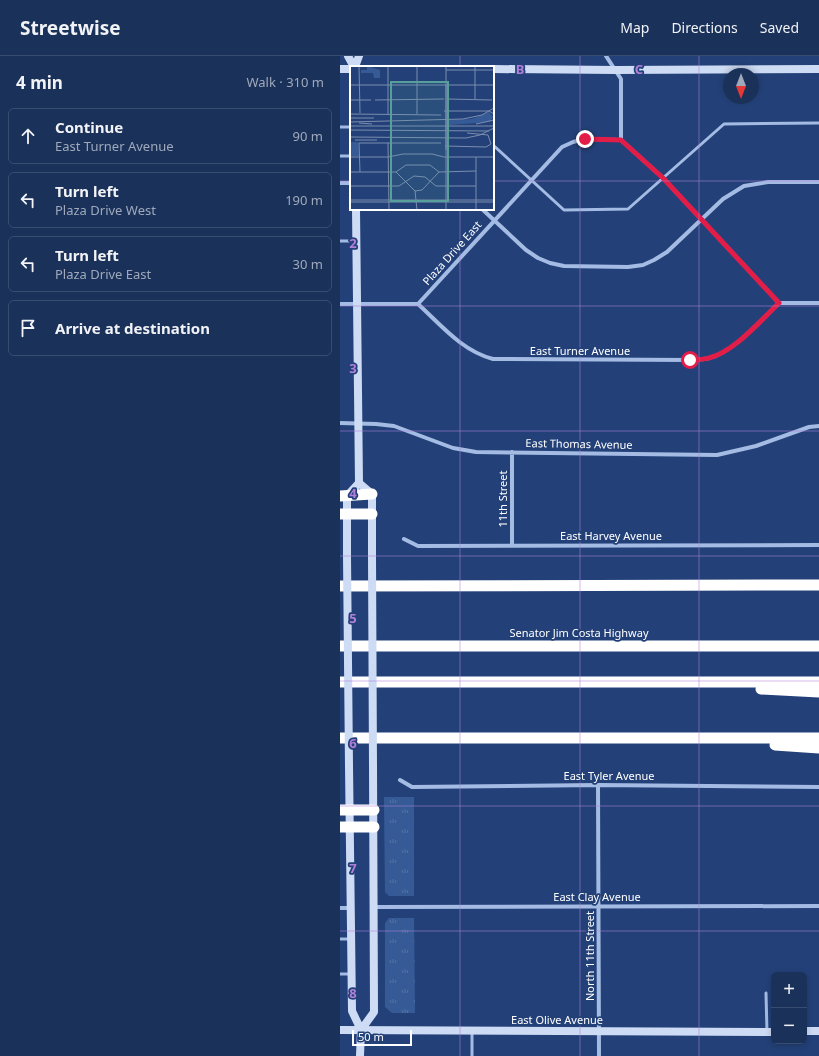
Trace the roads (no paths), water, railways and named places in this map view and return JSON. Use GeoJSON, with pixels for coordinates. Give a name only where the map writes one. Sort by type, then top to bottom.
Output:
{"type":"FeatureCollection","features":[{"type":"Feature","properties":{"kind":"highway"},"geometry":{"type":"LineString","coordinates":[[344,496],[372,494]]}},
{"type":"Feature","properties":{"kind":"highway"},"geometry":{"type":"LineString","coordinates":[[344,514],[372,514]]}},
{"type":"Feature","properties":{"kind":"highway"},"geometry":{"type":"LineString","coordinates":[[749,584],[819,577]]}},
{"type":"Feature","properties":{"kind":"highway"},"geometry":{"type":"LineString","coordinates":[[340,586],[819,585]]}},
{"type":"Feature","properties":{"kind":"highway"},"geometry":{"type":"LineString","coordinates":[[340,642],[392,646]]}},
{"type":"Feature","properties":{"kind":"highway","name":"Senator Jim Costa Highway"},"geometry":{"type":"LineString","coordinates":[[340,646],[819,646]]}},
{"type":"Feature","properties":{"kind":"highway"},"geometry":{"type":"LineString","coordinates":[[340,684],[390,682],[819,682]]}},
{"type":"Feature","properties":{"kind":"highway"},"geometry":{"type":"LineString","coordinates":[[633,682],[819,692]]}},
{"type":"Feature","properties":{"kind":"highway"},"geometry":{"type":"LineString","coordinates":[[340,738],[819,738]]}},
{"type":"Feature","properties":{"kind":"highway"},"geometry":{"type":"LineString","coordinates":[[632,738],[819,748]]}},
{"type":"Feature","properties":{"kind":"highway"},"geometry":{"type":"LineString","coordinates":[[344,810],[374,810]]}},
{"type":"Feature","properties":{"kind":"highway"},"geometry":{"type":"LineString","coordinates":[[345,827],[374,827]]}},
{"type":"Feature","properties":{"kind":"main road"},"geometry":{"type":"LineString","coordinates":[[348,56],[354,66]]}},
{"type":"Feature","properties":{"kind":"main road"},"geometry":{"type":"LineString","coordinates":[[355,66],[359,56]]}},
{"type":"Feature","properties":{"kind":"main road"},"geometry":{"type":"LineString","coordinates":[[494,69],[819,69]]}},
{"type":"Feature","properties":{"kind":"main road"},"geometry":{"type":"LineString","coordinates":[[356,210],[359,483],[344,496],[347,556],[348,766],[344,810],[350,908],[352,1012],[360,1030],[360,1056]]}},
{"type":"Feature","properties":{"kind":"main road"},"geometry":{"type":"LineString","coordinates":[[359,483],[372,494],[374,810],[374,1012],[360,1030]]}},
{"type":"Feature","properties":{"kind":"main road","name":"East Olive Avenue"},"geometry":{"type":"LineString","coordinates":[[340,1030],[771,1032]]}},
{"type":"Feature","properties":{"kind":"main road"},"geometry":{"type":"LineString","coordinates":[[807,1031],[819,1031]]}},
{"type":"Feature","properties":{"kind":"street"},"geometry":{"type":"LineString","coordinates":[[606,56],[621,79],[621,140],[663,178],[779,303],[819,303]]}},
{"type":"Feature","properties":{"kind":"street","name":"Plaza Drive East"},"geometry":{"type":"LineString","coordinates":[[418,304],[562,147],[585,139],[621,140]]}},
{"type":"Feature","properties":{"kind":"street"},"geometry":{"type":"LineString","coordinates":[[483,210],[526,250],[538,258],[550,263],[564,266],[628,267],[642,265],[667,252],[723,199],[744,186],[768,182],[819,182]]}},
{"type":"Feature","properties":{"kind":"street","name":"East Turner Avenue"},"geometry":{"type":"LineString","coordinates":[[418,304],[470,350],[481,356],[493,359],[690,360],[709,358],[723,353],[734,345],[779,303]]}},
{"type":"Feature","properties":{"kind":"street"},"geometry":{"type":"LineString","coordinates":[[340,304],[418,304]]}},
{"type":"Feature","properties":{"kind":"street","name":"East Thomas Avenue"},"geometry":{"type":"LineString","coordinates":[[340,423],[394,426],[453,448],[476,452],[717,455],[756,446],[809,427],[819,426]]}},
{"type":"Feature","properties":{"kind":"street","name":"11th Street"},"geometry":{"type":"LineString","coordinates":[[512,452],[512,546]]}},
{"type":"Feature","properties":{"kind":"street","name":"East Harvey Avenue"},"geometry":{"type":"LineString","coordinates":[[404,540],[418,546],[819,545]]}},
{"type":"Feature","properties":{"kind":"street","name":"East Tyler Avenue"},"geometry":{"type":"LineString","coordinates":[[400,780],[412,787],[598,785],[819,787]]}},
{"type":"Feature","properties":{"kind":"street","name":"North 11th Street"},"geometry":{"type":"LineString","coordinates":[[598,785],[599,1056]]}},
{"type":"Feature","properties":{"kind":"street","name":"East Clay Avenue"},"geometry":{"type":"LineString","coordinates":[[374,907],[819,906]]}},
{"type":"Feature","properties":{"kind":"street"},"geometry":{"type":"LineString","coordinates":[[340,908],[350,908]]}},
{"type":"Feature","properties":{"kind":"lane"},"geometry":{"type":"LineString","coordinates":[[494,146],[564,210],[628,209],[724,124],[819,123]]}},
{"type":"Feature","properties":{"kind":"lane"},"geometry":{"type":"LineString","coordinates":[[340,242],[356,241]]}},
{"type":"Feature","properties":{"kind":"lane"},"geometry":{"type":"LineString","coordinates":[[340,939],[351,939]]}},
{"type":"Feature","properties":{"kind":"lane"},"geometry":{"type":"LineString","coordinates":[[340,974],[352,974]]}},
{"type":"Feature","properties":{"kind":"lane"},"geometry":{"type":"LineString","coordinates":[[766,992],[771,1032]]}},
{"type":"Feature","properties":{"kind":"lane"},"geometry":{"type":"LineString","coordinates":[[472,1031],[472,1056]]}}]}
